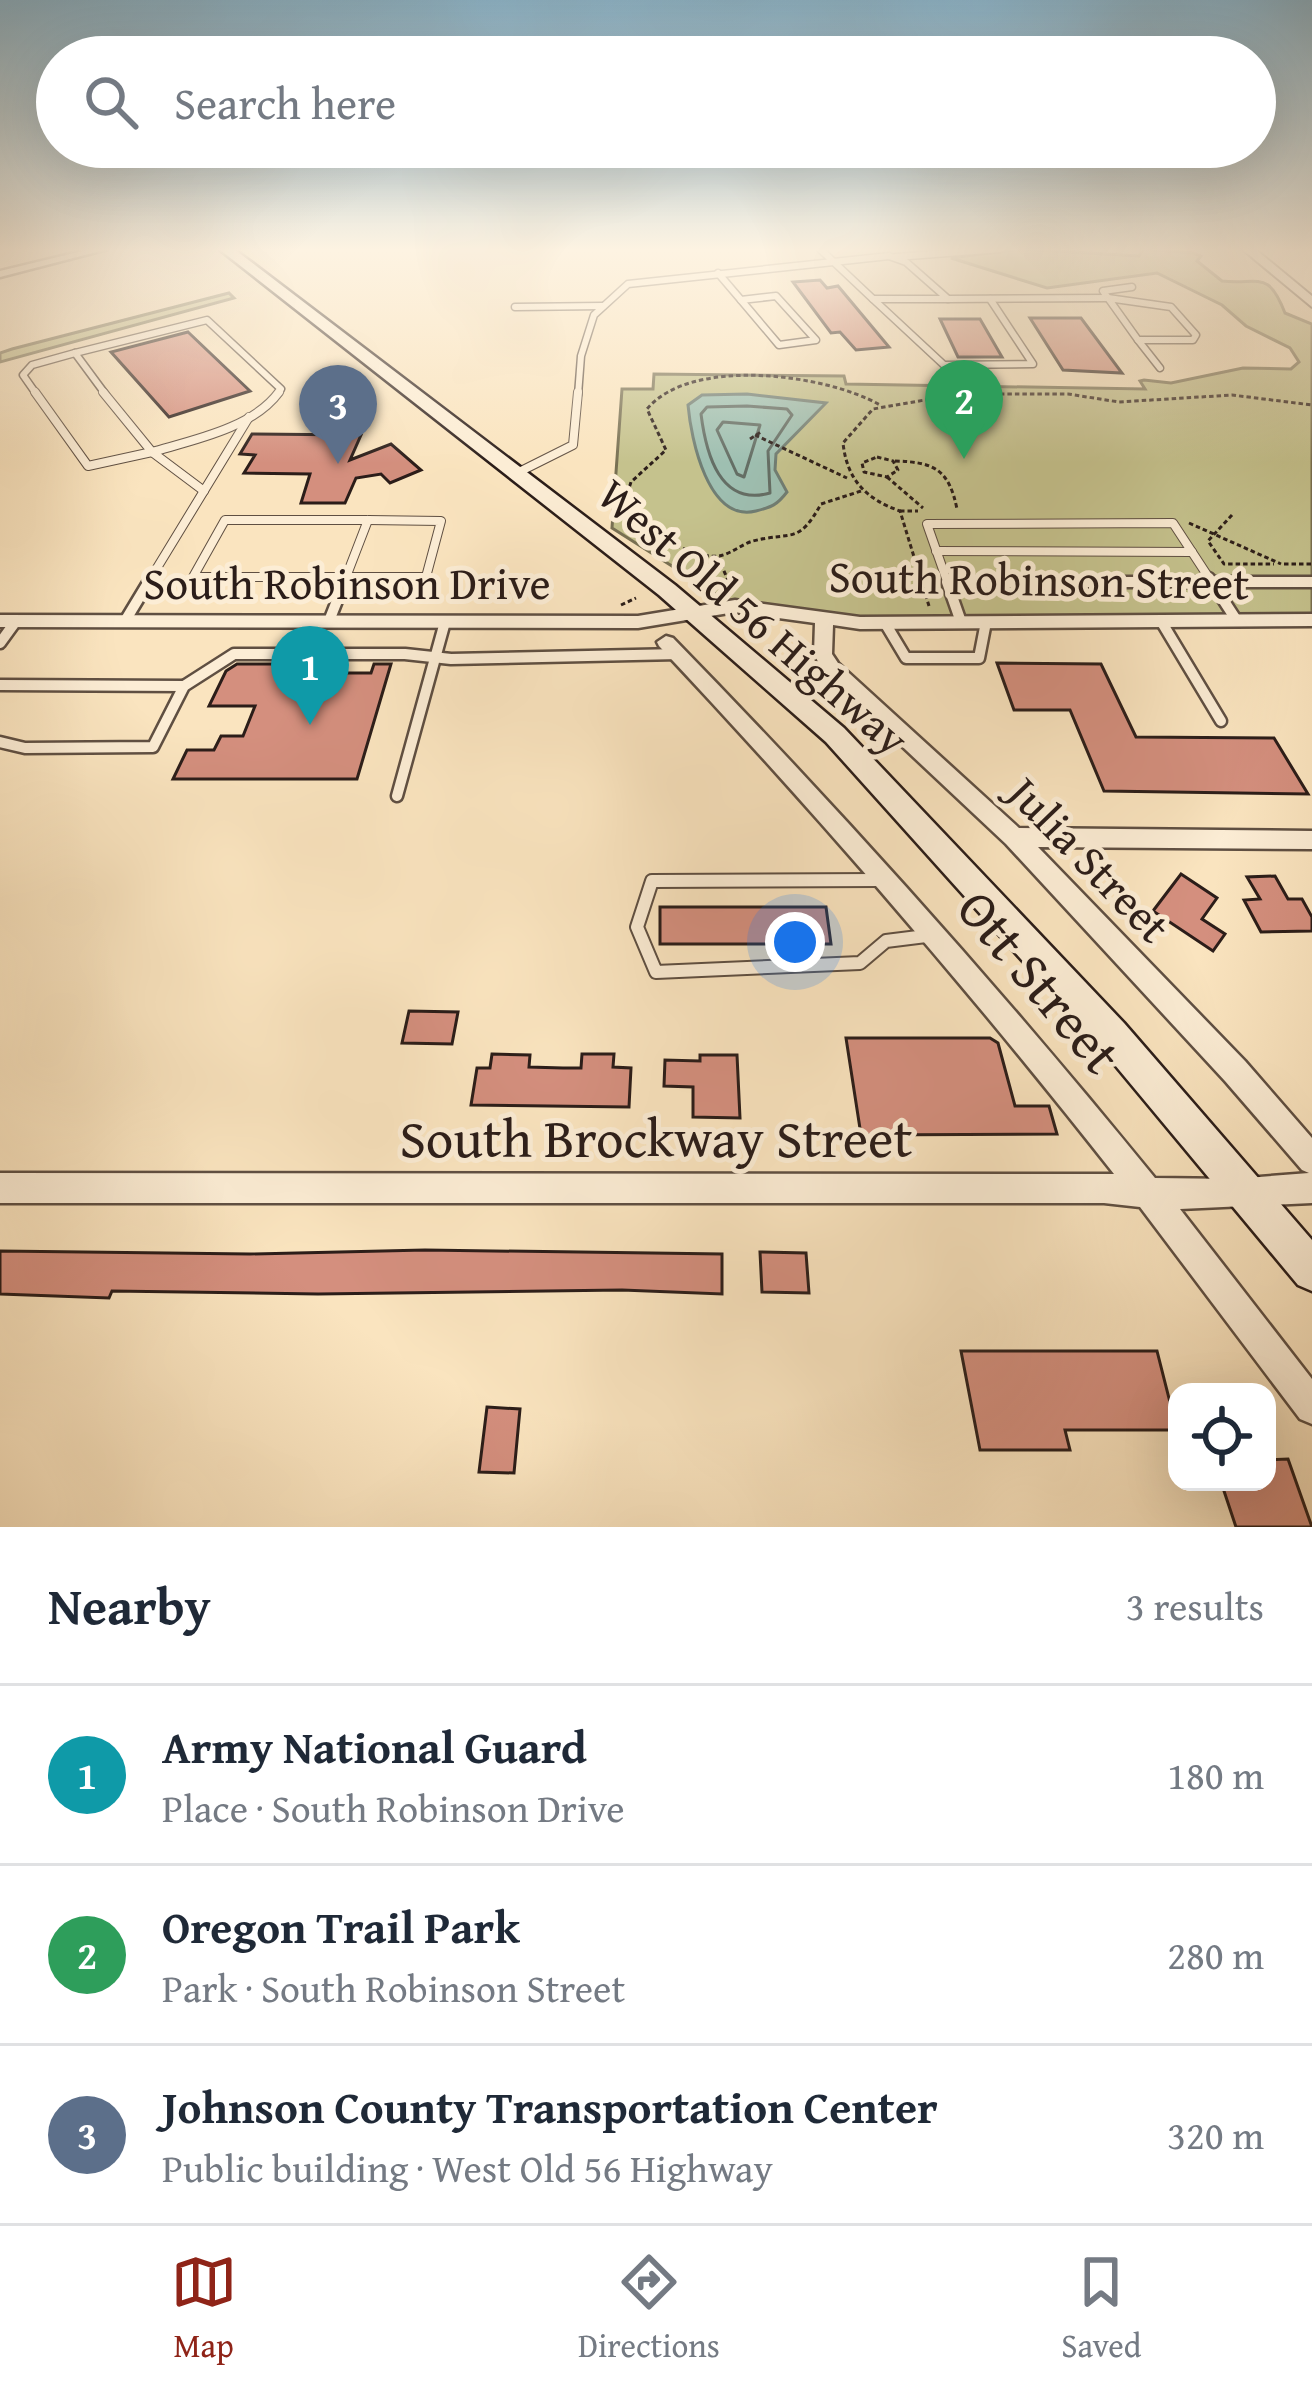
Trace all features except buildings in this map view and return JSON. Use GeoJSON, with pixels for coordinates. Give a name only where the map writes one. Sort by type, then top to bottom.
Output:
{"type":"FeatureCollection","features":[{"type":"Feature","properties":{"kind":"main road","name":"West Old 56 Highway"},"geometry":{"type":"LineString","coordinates":[[319,320],[694,611],[861,761],[1112,1035],[1312,1271]]}},
{"type":"Feature","properties":{"kind":"street","name":"South Robinson Street"},"geometry":{"type":"LineString","coordinates":[[694,611],[750,606],[824,619],[885,623],[1312,620]]}},
{"type":"Feature","properties":{"kind":"street","name":"South Robinson Drive"},"geometry":{"type":"LineString","coordinates":[[8,621],[638,622],[694,611]]}},
{"type":"Feature","properties":{"kind":"street","name":"Julia Street"},"geometry":{"type":"LineString","coordinates":[[824,619],[824,654],[831,668],[1014,837],[1222,1056],[1312,1160]]}},
{"type":"Feature","properties":{"kind":"street","name":"Ott Street"},"geometry":{"type":"LineString","coordinates":[[672,648],[938,934],[1154,1195],[1312,1407]]}},
{"type":"Feature","properties":{"kind":"street"},"geometry":{"type":"LineString","coordinates":[[1014,837],[1312,840]]}},
{"type":"Feature","properties":{"kind":"street","name":"South Brockway Street"},"geometry":{"type":"LineString","coordinates":[[0,1188],[1104,1188],[1154,1195],[1248,1196],[1312,1188]]}},
{"type":"Feature","properties":{"kind":"lane"},"geometry":{"type":"LineString","coordinates":[[206,320],[32,365],[22,375],[88,466],[152,450],[266,409],[280,388],[207,320]]}},
{"type":"Feature","properties":{"kind":"lane"},"geometry":{"type":"LineString","coordinates":[[517,473],[573,445],[581,341],[593,320]]}},
{"type":"Feature","properties":{"kind":"lane"},"geometry":{"type":"LineString","coordinates":[[758,320],[779,345],[816,340],[798,320]]}},
{"type":"Feature","properties":{"kind":"lane"},"geometry":{"type":"LineString","coordinates":[[897,320],[944,365],[1033,364],[1004,320]]}},
{"type":"Feature","properties":{"kind":"lane"},"geometry":{"type":"LineString","coordinates":[[1122,320],[1160,368]]}},
{"type":"Feature","properties":{"kind":"lane"},"geometry":{"type":"LineString","coordinates":[[1138,340],[1193,340],[1196,335],[1183,320]]}},
{"type":"Feature","properties":{"kind":"lane"},"geometry":{"type":"LineString","coordinates":[[74,353],[180,482],[204,491]]}},
{"type":"Feature","properties":{"kind":"lane"},"geometry":{"type":"LineString","coordinates":[[125,621],[249,417]]}},
{"type":"Feature","properties":{"kind":"lane"},"geometry":{"type":"LineString","coordinates":[[225,520],[368,520],[441,521],[426,577],[193,577],[225,520]]}},
{"type":"Feature","properties":{"kind":"lane"},"geometry":{"type":"LineString","coordinates":[[329,621],[368,520]]}},
{"type":"Feature","properties":{"kind":"lane"},"geometry":{"type":"LineString","coordinates":[[961,622],[927,524],[1173,524],[1238,621]]}},
{"type":"Feature","properties":{"kind":"lane"},"geometry":{"type":"LineString","coordinates":[[936,551],[1192,551]]}},
{"type":"Feature","properties":{"kind":"lane"},"geometry":{"type":"LineString","coordinates":[[947,582],[1312,581]]}},
{"type":"Feature","properties":{"kind":"lane"},"geometry":{"type":"LineString","coordinates":[[0,643],[8,621]]}},
{"type":"Feature","properties":{"kind":"lane"},"geometry":{"type":"LineString","coordinates":[[1162,621],[1221,721]]}},
{"type":"Feature","properties":{"kind":"lane"},"geometry":{"type":"LineString","coordinates":[[398,796],[432,657],[446,622]]}},
{"type":"Feature","properties":{"kind":"lane"},"geometry":{"type":"LineString","coordinates":[[885,623],[906,658],[979,658],[986,622]]}},
{"type":"Feature","properties":{"kind":"lane"},"geometry":{"type":"LineString","coordinates":[[0,742],[25,748],[153,747],[184,686],[234,654],[603,659],[672,648]]}},
{"type":"Feature","properties":{"kind":"lane"},"geometry":{"type":"LineString","coordinates":[[0,685],[184,686]]}},
{"type":"Feature","properties":{"kind":"lane"},"geometry":{"type":"LineString","coordinates":[[889,880],[652,881],[637,927],[656,972],[860,963],[886,941],[938,934]]}},
{"type":"Feature","properties":{"kind":"path"},"geometry":{"type":"LineString","coordinates":[[863,491],[821,505],[807,529],[796,536],[754,542],[718,556],[700,554],[636,524],[624,505],[631,482],[666,450],[647,410],[656,394],[675,386],[726,379],[791,379],[855,390],[881,406]]}},
{"type":"Feature","properties":{"kind":"path"},"geometry":{"type":"LineString","coordinates":[[848,478],[843,443],[851,430],[881,406],[959,394],[1003,393],[1069,394],[1111,402],[1232,395],[1312,405]]}},
{"type":"Feature","properties":{"kind":"path"},"geometry":{"type":"LineString","coordinates":[[750,440],[761,432]]}},
{"type":"Feature","properties":{"kind":"path"},"geometry":{"type":"LineString","coordinates":[[755,436],[848,478],[900,511],[930,609]]}},
{"type":"Feature","properties":{"kind":"path"},"geometry":{"type":"LineString","coordinates":[[844,466],[861,465],[871,458],[920,463],[950,479],[956,487],[957,511]]}},
{"type":"Feature","properties":{"kind":"path"},"geometry":{"type":"LineString","coordinates":[[887,477],[898,470],[893,461]]}},
{"type":"Feature","properties":{"kind":"path"},"geometry":{"type":"LineString","coordinates":[[861,465],[869,475],[887,477],[921,503],[924,511]]}},
{"type":"Feature","properties":{"kind":"path"},"geometry":{"type":"LineString","coordinates":[[1232,515],[1208,541],[1224,563],[1312,564]]}},
{"type":"Feature","properties":{"kind":"path"},"geometry":{"type":"LineString","coordinates":[[718,556],[734,590],[725,596]]}},
{"type":"Feature","properties":{"kind":"shaded area"},"geometry":{"type":"Polygon","coordinates":[[[123,320],[153,320],[0,362],[0,353],[123,320]]]}},
{"type":"Feature","properties":{"kind":"shaded area"},"geometry":{"type":"Polygon","coordinates":[[[1239,320],[1312,324],[1312,620],[860,623],[735,606],[612,528],[622,389],[653,389],[654,374],[844,376],[846,384],[1145,389],[1140,381],[1171,383],[1243,368],[1291,369],[1299,362],[1290,348],[1239,320]]]}},
{"type":"Feature","properties":{"kind":"water"},"geometry":{"type":"Polygon","coordinates":[[[747,394],[826,403],[776,454],[775,470],[787,492],[777,503],[756,511],[739,511],[714,492],[698,457],[688,405],[702,395],[747,394]]]}},
{"type":"Feature","properties":{"kind":"place","name":"Oregon Trail Park"},"geometry":{"type":"Point","coordinates":[964,459]}},
{"type":"Feature","properties":{"kind":"place","name":"Johnson County Transportation Center"},"geometry":{"type":"Point","coordinates":[338,464]}},
{"type":"Feature","properties":{"kind":"place","name":"Army National Guard"},"geometry":{"type":"Point","coordinates":[310,725]}}]}
